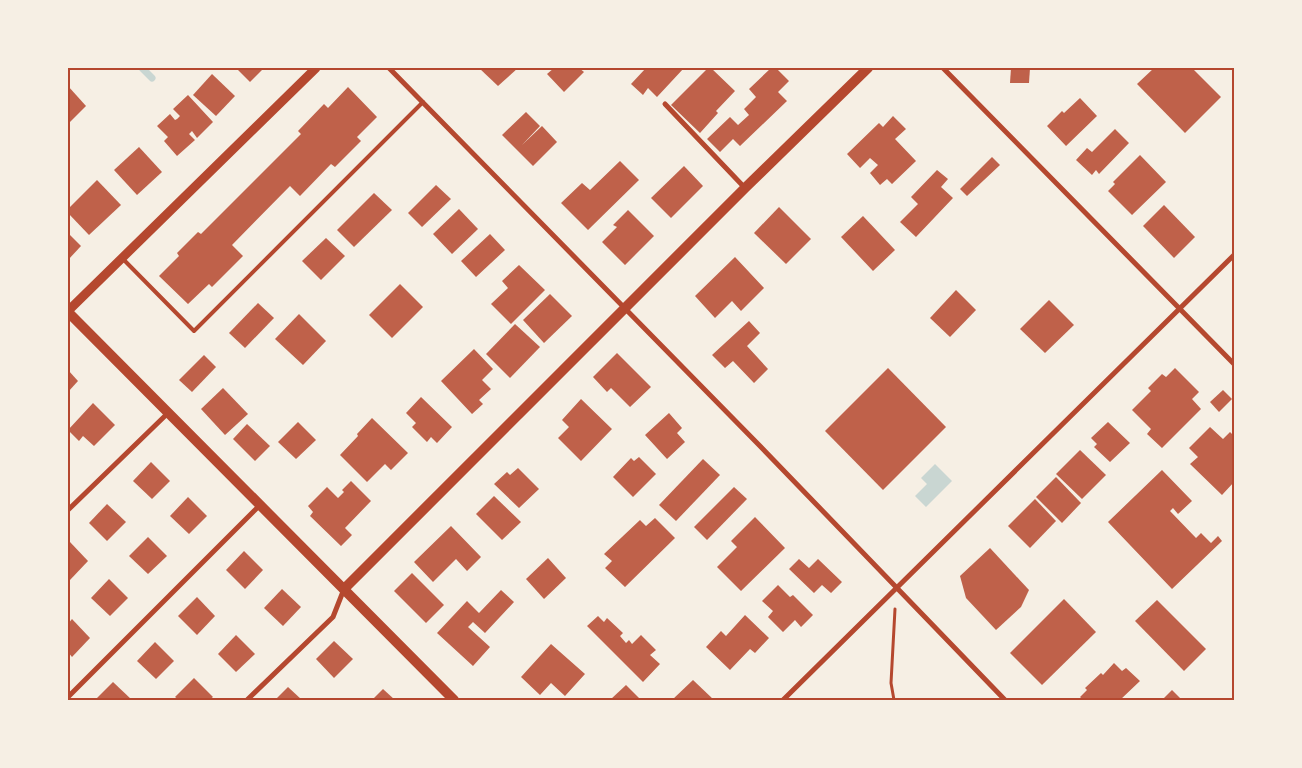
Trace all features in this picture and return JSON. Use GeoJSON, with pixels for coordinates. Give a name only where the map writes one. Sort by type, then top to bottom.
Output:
{"type":"FeatureCollection","features":[{"type":"Feature","properties":{"kind":"main road"},"geometry":{"type":"LineString","coordinates":[[344,589],[745,188],[868,68]]}},
{"type":"Feature","properties":{"kind":"main road"},"geometry":{"type":"LineString","coordinates":[[68,312],[454,700]]}},
{"type":"Feature","properties":{"kind":"street"},"geometry":{"type":"LineString","coordinates":[[68,312],[316,68]]}},
{"type":"Feature","properties":{"kind":"street"},"geometry":{"type":"LineString","coordinates":[[389,68],[759,445],[1005,700]]}},
{"type":"Feature","properties":{"kind":"street"},"geometry":{"type":"LineString","coordinates":[[943,68],[1234,364]]}},
{"type":"Feature","properties":{"kind":"street"},"geometry":{"type":"LineString","coordinates":[[665,104],[745,188]]}},
{"type":"Feature","properties":{"kind":"street"},"geometry":{"type":"LineString","coordinates":[[783,700],[1234,255]]}},
{"type":"Feature","properties":{"kind":"street"},"geometry":{"type":"LineString","coordinates":[[68,510],[168,413]]}},
{"type":"Feature","properties":{"kind":"street"},"geometry":{"type":"LineString","coordinates":[[68,697],[260,505]]}},
{"type":"Feature","properties":{"kind":"street"},"geometry":{"type":"LineString","coordinates":[[247,700],[332,617],[344,589]]}},
{"type":"Feature","properties":{"kind":"lane"},"geometry":{"type":"LineString","coordinates":[[122,258],[194,331],[423,102]]}},
{"type":"Feature","properties":{"kind":"path"},"geometry":{"type":"LineString","coordinates":[[894,700],[891,683],[896,588]]}},
{"type":"Feature","properties":{"kind":"shaded area"},"geometry":{"type":"Polygon","coordinates":[[[935,464],[952,481],[926,507],[915,496],[927,484],[921,478],[935,464]]]}},
{"type":"Feature","properties":{"kind":"building"},"geometry":{"type":"Polygon","coordinates":[[[236,68],[264,68],[250,82],[236,68]]]}},
{"type":"Feature","properties":{"kind":"building"},"geometry":{"type":"Polygon","coordinates":[[[479,68],[518,68],[498,86],[479,68]]]}},
{"type":"Feature","properties":{"kind":"building"},"geometry":{"type":"Polygon","coordinates":[[[554,68],[579,68],[584,72],[564,92],[547,74],[554,68]]]}},
{"type":"Feature","properties":{"kind":"building"},"geometry":{"type":"Polygon","coordinates":[[[646,68],[684,68],[657,97],[648,88],[643,95],[631,84],[646,68]]]}},
{"type":"Feature","properties":{"kind":"building"},"geometry":{"type":"Polygon","coordinates":[[[708,68],[711,68],[735,91],[716,111],[718,113],[700,133],[671,105],[708,68]]]}},
{"type":"Feature","properties":{"kind":"building"},"geometry":{"type":"Polygon","coordinates":[[[771,68],[776,68],[789,81],[778,92],[787,101],[740,146],[733,139],[720,152],[707,139],[730,117],[738,125],[749,115],[744,109],[756,97],[749,89],[771,68]]]}},
{"type":"Feature","properties":{"kind":"building"},"geometry":{"type":"Polygon","coordinates":[[[1011,68],[1030,68],[1029,83],[1010,83],[1011,68]]]}},
{"type":"Feature","properties":{"kind":"building"},"geometry":{"type":"Polygon","coordinates":[[[1154,68],[1192,68],[1221,97],[1185,133],[1137,84],[1154,68]]]}},
{"type":"Feature","properties":{"kind":"building"},"geometry":{"type":"Polygon","coordinates":[[[212,74],[235,96],[216,116],[193,95],[212,74]]]}},
{"type":"Feature","properties":{"kind":"building"},"geometry":{"type":"Polygon","coordinates":[[[68,86],[86,106],[70,122],[68,119],[68,86]]]}},
{"type":"Feature","properties":{"kind":"building"},"geometry":{"type":"Polygon","coordinates":[[[348,87],[377,117],[357,137],[361,141],[335,167],[331,164],[300,196],[290,186],[232,245],[243,256],[212,287],[209,284],[188,304],[159,276],[179,256],[177,253],[198,232],[201,234],[301,134],[298,131],[324,104],[328,108],[348,87]]]}},
{"type":"Feature","properties":{"kind":"building"},"geometry":{"type":"Polygon","coordinates":[[[188,95],[213,122],[197,138],[192,131],[189,134],[195,140],[177,156],[164,141],[168,137],[157,126],[170,114],[175,120],[180,116],[173,109],[188,95]]]}},
{"type":"Feature","properties":{"kind":"building"},"geometry":{"type":"Polygon","coordinates":[[[1080,98],[1097,116],[1066,146],[1047,126],[1062,111],[1064,113],[1080,98]]]}},
{"type":"Feature","properties":{"kind":"building"},"geometry":{"type":"Polygon","coordinates":[[[526,112],[540,126],[522,145],[542,126],[557,142],[533,166],[502,135],[526,112]]]}},
{"type":"Feature","properties":{"kind":"building"},"geometry":{"type":"Polygon","coordinates":[[[893,116],[906,129],[895,139],[916,161],[892,184],[887,179],[880,185],[870,173],[878,165],[870,158],[860,168],[847,154],[879,123],[883,127],[893,116]]]}},
{"type":"Feature","properties":{"kind":"building"},"geometry":{"type":"Polygon","coordinates":[[[1115,129],[1129,143],[1099,174],[1096,170],[1092,175],[1076,160],[1087,148],[1092,152],[1115,129]]]}},
{"type":"Feature","properties":{"kind":"building"},"geometry":{"type":"Polygon","coordinates":[[[139,147],[162,172],[137,195],[114,170],[139,147]]]}},
{"type":"Feature","properties":{"kind":"building"},"geometry":{"type":"Polygon","coordinates":[[[1140,155],[1166,182],[1132,215],[1108,191],[1115,184],[1113,182],[1140,155]]]}},
{"type":"Feature","properties":{"kind":"building"},"geometry":{"type":"Polygon","coordinates":[[[992,157],[1000,165],[967,196],[960,189],[992,157]]]}},
{"type":"Feature","properties":{"kind":"building"},"geometry":{"type":"Polygon","coordinates":[[[620,161],[639,180],[588,230],[561,203],[582,183],[590,190],[620,161]]]}},
{"type":"Feature","properties":{"kind":"building"},"geometry":{"type":"Polygon","coordinates":[[[684,166],[703,186],[671,218],[651,198],[684,166]]]}},
{"type":"Feature","properties":{"kind":"building"},"geometry":{"type":"Polygon","coordinates":[[[937,170],[948,179],[941,187],[953,198],[916,237],[900,222],[918,204],[911,197],[937,170]]]}},
{"type":"Feature","properties":{"kind":"building"},"geometry":{"type":"Polygon","coordinates":[[[97,180],[121,205],[89,235],[68,213],[68,209],[97,180]]]}},
{"type":"Feature","properties":{"kind":"building"},"geometry":{"type":"Polygon","coordinates":[[[436,185],[451,199],[422,227],[408,213],[436,185]]]}},
{"type":"Feature","properties":{"kind":"building"},"geometry":{"type":"Polygon","coordinates":[[[374,193],[392,210],[354,247],[337,230],[374,193]]]}},
{"type":"Feature","properties":{"kind":"building"},"geometry":{"type":"Polygon","coordinates":[[[1164,205],[1195,237],[1174,258],[1143,226],[1164,205]]]}},
{"type":"Feature","properties":{"kind":"building"},"geometry":{"type":"Polygon","coordinates":[[[779,207],[811,239],[786,264],[754,233],[779,207]]]}},
{"type":"Feature","properties":{"kind":"building"},"geometry":{"type":"Polygon","coordinates":[[[459,209],[478,229],[452,254],[433,234],[459,209]]]}},
{"type":"Feature","properties":{"kind":"building"},"geometry":{"type":"Polygon","coordinates":[[[628,210],[654,236],[625,265],[602,242],[617,227],[613,225],[628,210]]]}},
{"type":"Feature","properties":{"kind":"building"},"geometry":{"type":"Polygon","coordinates":[[[863,216],[895,250],[873,271],[841,237],[863,216]]]}},
{"type":"Feature","properties":{"kind":"building"},"geometry":{"type":"Polygon","coordinates":[[[490,234],[505,250],[476,277],[461,261],[490,234]]]}},
{"type":"Feature","properties":{"kind":"building"},"geometry":{"type":"Polygon","coordinates":[[[68,235],[81,246],[68,260],[68,235]]]}},
{"type":"Feature","properties":{"kind":"building"},"geometry":{"type":"Polygon","coordinates":[[[326,238],[345,256],[321,280],[302,261],[326,238]]]}},
{"type":"Feature","properties":{"kind":"building"},"geometry":{"type":"Polygon","coordinates":[[[735,257],[764,288],[741,311],[732,301],[715,318],[695,296],[735,257]]]}},
{"type":"Feature","properties":{"kind":"building"},"geometry":{"type":"Polygon","coordinates":[[[519,265],[545,290],[511,324],[491,304],[508,288],[502,281],[519,265]]]}},
{"type":"Feature","properties":{"kind":"building"},"geometry":{"type":"Polygon","coordinates":[[[400,284],[423,307],[392,338],[369,315],[400,284]]]}},
{"type":"Feature","properties":{"kind":"building"},"geometry":{"type":"Polygon","coordinates":[[[956,290],[976,310],[950,337],[930,318],[956,290]]]}},
{"type":"Feature","properties":{"kind":"building"},"geometry":{"type":"Polygon","coordinates":[[[550,294],[572,316],[544,343],[523,320],[550,294]]]}},
{"type":"Feature","properties":{"kind":"building"},"geometry":{"type":"Polygon","coordinates":[[[1049,300],[1074,325],[1045,353],[1020,329],[1049,300]]]}},
{"type":"Feature","properties":{"kind":"building"},"geometry":{"type":"Polygon","coordinates":[[[258,303],[274,318],[245,348],[229,333],[258,303]]]}},
{"type":"Feature","properties":{"kind":"building"},"geometry":{"type":"Polygon","coordinates":[[[299,314],[326,341],[303,365],[275,339],[299,314]]]}},
{"type":"Feature","properties":{"kind":"building"},"geometry":{"type":"Polygon","coordinates":[[[749,321],[760,333],[747,346],[768,369],[754,383],[733,361],[725,368],[712,355],[749,321]]]}},
{"type":"Feature","properties":{"kind":"building"},"geometry":{"type":"Polygon","coordinates":[[[515,324],[540,347],[510,378],[486,354],[515,324]]]}},
{"type":"Feature","properties":{"kind":"building"},"geometry":{"type":"Polygon","coordinates":[[[474,349],[493,369],[482,380],[491,389],[479,400],[483,404],[472,414],[441,381],[474,349]]]}},
{"type":"Feature","properties":{"kind":"building"},"geometry":{"type":"Polygon","coordinates":[[[617,353],[651,387],[630,407],[611,388],[607,392],[593,377],[617,353]]]}},
{"type":"Feature","properties":{"kind":"building"},"geometry":{"type":"Polygon","coordinates":[[[204,355],[216,367],[192,392],[179,380],[204,355]]]}},
{"type":"Feature","properties":{"kind":"building"},"geometry":{"type":"Polygon","coordinates":[[[888,368],[946,427],[883,490],[825,431],[888,368]]]}},
{"type":"Feature","properties":{"kind":"building"},"geometry":{"type":"Polygon","coordinates":[[[1175,368],[1199,392],[1192,399],[1201,409],[1162,448],[1147,434],[1151,429],[1132,410],[1151,391],[1148,388],[1162,374],[1166,377],[1175,368]]]}},
{"type":"Feature","properties":{"kind":"building"},"geometry":{"type":"Polygon","coordinates":[[[68,370],[78,381],[68,392],[68,370]]]}},
{"type":"Feature","properties":{"kind":"building"},"geometry":{"type":"Polygon","coordinates":[[[223,388],[248,414],[225,435],[201,409],[223,388]]]}},
{"type":"Feature","properties":{"kind":"building"},"geometry":{"type":"Polygon","coordinates":[[[1223,390],[1232,399],[1219,412],[1210,402],[1223,390]]]}},
{"type":"Feature","properties":{"kind":"building"},"geometry":{"type":"Polygon","coordinates":[[[421,397],[452,427],[437,443],[431,437],[427,442],[412,427],[416,423],[406,413],[421,397]]]}},
{"type":"Feature","properties":{"kind":"building"},"geometry":{"type":"Polygon","coordinates":[[[581,399],[612,429],[581,461],[558,438],[569,427],[562,420],[581,399]]]}},
{"type":"Feature","properties":{"kind":"building"},"geometry":{"type":"Polygon","coordinates":[[[93,403],[115,425],[94,446],[83,436],[79,441],[68,430],[93,403]]]}},
{"type":"Feature","properties":{"kind":"building"},"geometry":{"type":"Polygon","coordinates":[[[669,413],[682,428],[677,433],[685,442],[667,459],[645,435],[669,413]]]}},
{"type":"Feature","properties":{"kind":"building"},"geometry":{"type":"Polygon","coordinates":[[[372,418],[408,453],[391,470],[385,464],[367,482],[340,455],[372,418]]]}},
{"type":"Feature","properties":{"kind":"building"},"geometry":{"type":"Polygon","coordinates":[[[298,422],[316,440],[296,459],[278,442],[298,422]]]}},
{"type":"Feature","properties":{"kind":"building"},"geometry":{"type":"Polygon","coordinates":[[[1108,422],[1130,443],[1110,462],[1094,447],[1097,444],[1091,438],[1108,422]]]}},
{"type":"Feature","properties":{"kind":"building"},"geometry":{"type":"Polygon","coordinates":[[[247,424],[270,446],[255,461],[233,439],[247,424]]]}},
{"type":"Feature","properties":{"kind":"building"},"geometry":{"type":"Polygon","coordinates":[[[1210,427],[1223,439],[1230,432],[1234,436],[1234,482],[1222,495],[1190,464],[1198,457],[1189,448],[1210,427]]]}},
{"type":"Feature","properties":{"kind":"building"},"geometry":{"type":"Polygon","coordinates":[[[1080,450],[1106,475],[1082,499],[1056,474],[1080,450]]]}},
{"type":"Feature","properties":{"kind":"building"},"geometry":{"type":"Polygon","coordinates":[[[639,457],[656,474],[633,497],[613,477],[631,458],[634,461],[639,457]]]}},
{"type":"Feature","properties":{"kind":"building"},"geometry":{"type":"Polygon","coordinates":[[[703,459],[720,475],[676,521],[659,505],[703,459]]]}},
{"type":"Feature","properties":{"kind":"building"},"geometry":{"type":"Polygon","coordinates":[[[151,462],[170,481],[152,499],[133,481],[151,462]]]}},
{"type":"Feature","properties":{"kind":"building"},"geometry":{"type":"Polygon","coordinates":[[[518,468],[539,489],[519,508],[494,484],[507,472],[510,475],[518,468]]]}},
{"type":"Feature","properties":{"kind":"building"},"geometry":{"type":"Polygon","coordinates":[[[1162,470],[1192,501],[1178,514],[1173,508],[1170,511],[1196,538],[1201,533],[1211,543],[1218,536],[1222,541],[1172,589],[1108,522],[1162,470]]]}},
{"type":"Feature","properties":{"kind":"building"},"geometry":{"type":"Polygon","coordinates":[[[1056,477],[1081,503],[1062,523],[1036,497],[1056,477]]]}},
{"type":"Feature","properties":{"kind":"building"},"geometry":{"type":"Polygon","coordinates":[[[351,481],[371,501],[345,528],[352,535],[341,546],[310,516],[313,512],[308,506],[327,487],[338,498],[344,492],[342,490],[351,481]]]}},
{"type":"Feature","properties":{"kind":"building"},"geometry":{"type":"Polygon","coordinates":[[[734,487],[747,499],[707,540],[694,527],[734,487]]]}},
{"type":"Feature","properties":{"kind":"building"},"geometry":{"type":"Polygon","coordinates":[[[494,496],[521,522],[502,540],[476,514],[494,496]]]}},
{"type":"Feature","properties":{"kind":"building"},"geometry":{"type":"Polygon","coordinates":[[[188,497],[207,516],[189,534],[170,516],[188,497]]]}},
{"type":"Feature","properties":{"kind":"building"},"geometry":{"type":"Polygon","coordinates":[[[1035,499],[1056,521],[1030,548],[1008,526],[1035,499]]]}},
{"type":"Feature","properties":{"kind":"building"},"geometry":{"type":"Polygon","coordinates":[[[107,504],[126,522],[107,541],[89,523],[107,504]]]}},
{"type":"Feature","properties":{"kind":"building"},"geometry":{"type":"Polygon","coordinates":[[[755,517],[785,548],[741,591],[717,567],[737,547],[731,541],[755,517]]]}},
{"type":"Feature","properties":{"kind":"building"},"geometry":{"type":"Polygon","coordinates":[[[655,518],[675,538],[625,587],[605,568],[612,561],[604,554],[640,520],[646,526],[655,518]]]}},
{"type":"Feature","properties":{"kind":"building"},"geometry":{"type":"Polygon","coordinates":[[[451,526],[481,557],[467,571],[456,559],[433,582],[414,562],[451,526]]]}},
{"type":"Feature","properties":{"kind":"building"},"geometry":{"type":"Polygon","coordinates":[[[148,537],[167,556],[148,574],[129,556],[148,537]]]}},
{"type":"Feature","properties":{"kind":"building"},"geometry":{"type":"Polygon","coordinates":[[[70,542],[88,561],[70,580],[68,577],[68,545],[70,542]]]}},
{"type":"Feature","properties":{"kind":"building"},"geometry":{"type":"Polygon","coordinates":[[[990,548],[1029,590],[1021,607],[996,630],[966,598],[960,576],[990,548]]]}},
{"type":"Feature","properties":{"kind":"building"},"geometry":{"type":"Polygon","coordinates":[[[244,551],[263,570],[245,589],[226,570],[244,551]]]}},
{"type":"Feature","properties":{"kind":"building"},"geometry":{"type":"Polygon","coordinates":[[[548,558],[566,578],[544,599],[526,579],[548,558]]]}},
{"type":"Feature","properties":{"kind":"building"},"geometry":{"type":"Polygon","coordinates":[[[799,559],[809,568],[818,559],[842,582],[831,593],[822,585],[814,593],[789,569],[799,559]]]}},
{"type":"Feature","properties":{"kind":"building"},"geometry":{"type":"Polygon","coordinates":[[[412,573],[444,605],[426,623],[394,591],[412,573]]]}},
{"type":"Feature","properties":{"kind":"building"},"geometry":{"type":"Polygon","coordinates":[[[109,579],[128,598],[110,616],[91,598],[109,579]]]}},
{"type":"Feature","properties":{"kind":"building"},"geometry":{"type":"Polygon","coordinates":[[[778,585],[790,597],[793,595],[813,615],[801,627],[795,620],[783,632],[768,617],[773,611],[762,601],[778,585]]]}},
{"type":"Feature","properties":{"kind":"building"},"geometry":{"type":"Polygon","coordinates":[[[282,589],[301,607],[283,626],[264,608],[282,589]]]}},
{"type":"Feature","properties":{"kind":"building"},"geometry":{"type":"Polygon","coordinates":[[[501,590],[514,602],[485,633],[473,622],[468,627],[490,647],[473,666],[437,633],[467,601],[479,613],[501,590]]]}},
{"type":"Feature","properties":{"kind":"building"},"geometry":{"type":"Polygon","coordinates":[[[197,597],[215,616],[197,635],[178,616],[197,597]]]}},
{"type":"Feature","properties":{"kind":"building"},"geometry":{"type":"Polygon","coordinates":[[[1064,599],[1096,632],[1042,685],[1010,653],[1064,599]]]}},
{"type":"Feature","properties":{"kind":"building"},"geometry":{"type":"Polygon","coordinates":[[[1157,600],[1206,649],[1184,671],[1135,621],[1157,600]]]}},
{"type":"Feature","properties":{"kind":"building"},"geometry":{"type":"Polygon","coordinates":[[[745,615],[769,638],[755,653],[750,649],[730,670],[706,647],[721,631],[726,636],[745,615]]]}},
{"type":"Feature","properties":{"kind":"building"},"geometry":{"type":"Polygon","coordinates":[[[598,616],[604,622],[607,618],[623,633],[620,636],[626,643],[629,640],[632,644],[641,635],[656,650],[650,655],[660,664],[643,682],[587,626],[598,616]]]}},
{"type":"Feature","properties":{"kind":"building"},"geometry":{"type":"Polygon","coordinates":[[[72,619],[90,638],[72,657],[68,652],[68,624],[72,619]]]}},
{"type":"Feature","properties":{"kind":"building"},"geometry":{"type":"Polygon","coordinates":[[[236,635],[255,654],[236,672],[218,654],[236,635]]]}},
{"type":"Feature","properties":{"kind":"building"},"geometry":{"type":"Polygon","coordinates":[[[334,641],[353,659],[334,678],[316,659],[334,641]]]}},
{"type":"Feature","properties":{"kind":"building"},"geometry":{"type":"Polygon","coordinates":[[[155,642],[174,661],[156,679],[137,661],[155,642]]]}},
{"type":"Feature","properties":{"kind":"building"},"geometry":{"type":"Polygon","coordinates":[[[551,644],[585,674],[565,696],[551,683],[540,695],[521,677],[551,644]]]}},
{"type":"Feature","properties":{"kind":"building"},"geometry":{"type":"Polygon","coordinates":[[[1114,663],[1122,671],[1126,668],[1140,681],[1120,700],[1083,700],[1080,697],[1087,690],[1085,688],[1101,673],[1103,675],[1114,663]]]}},
{"type":"Feature","properties":{"kind":"building"},"geometry":{"type":"Polygon","coordinates":[[[194,678],[213,697],[209,700],[179,700],[175,697],[194,678]]]}},
{"type":"Feature","properties":{"kind":"building"},"geometry":{"type":"Polygon","coordinates":[[[693,680],[714,700],[672,700],[693,680]]]}},
{"type":"Feature","properties":{"kind":"building"},"geometry":{"type":"Polygon","coordinates":[[[113,682],[132,700],[95,700],[113,682]]]}},
{"type":"Feature","properties":{"kind":"building"},"geometry":{"type":"Polygon","coordinates":[[[626,685],[641,700],[610,700],[626,685]]]}},
{"type":"Feature","properties":{"kind":"building"},"geometry":{"type":"Polygon","coordinates":[[[288,687],[302,700],[275,700],[288,687]]]}},
{"type":"Feature","properties":{"kind":"building"},"geometry":{"type":"Polygon","coordinates":[[[383,689],[395,700],[372,700],[383,689]]]}},
{"type":"Feature","properties":{"kind":"building"},"geometry":{"type":"Polygon","coordinates":[[[1172,690],[1182,700],[1162,700],[1172,690]]]}},
{"type":"Feature","properties":{"kind":"waterway"},"geometry":{"type":"LineString","coordinates":[[142,68],[152,78]]}}]}
